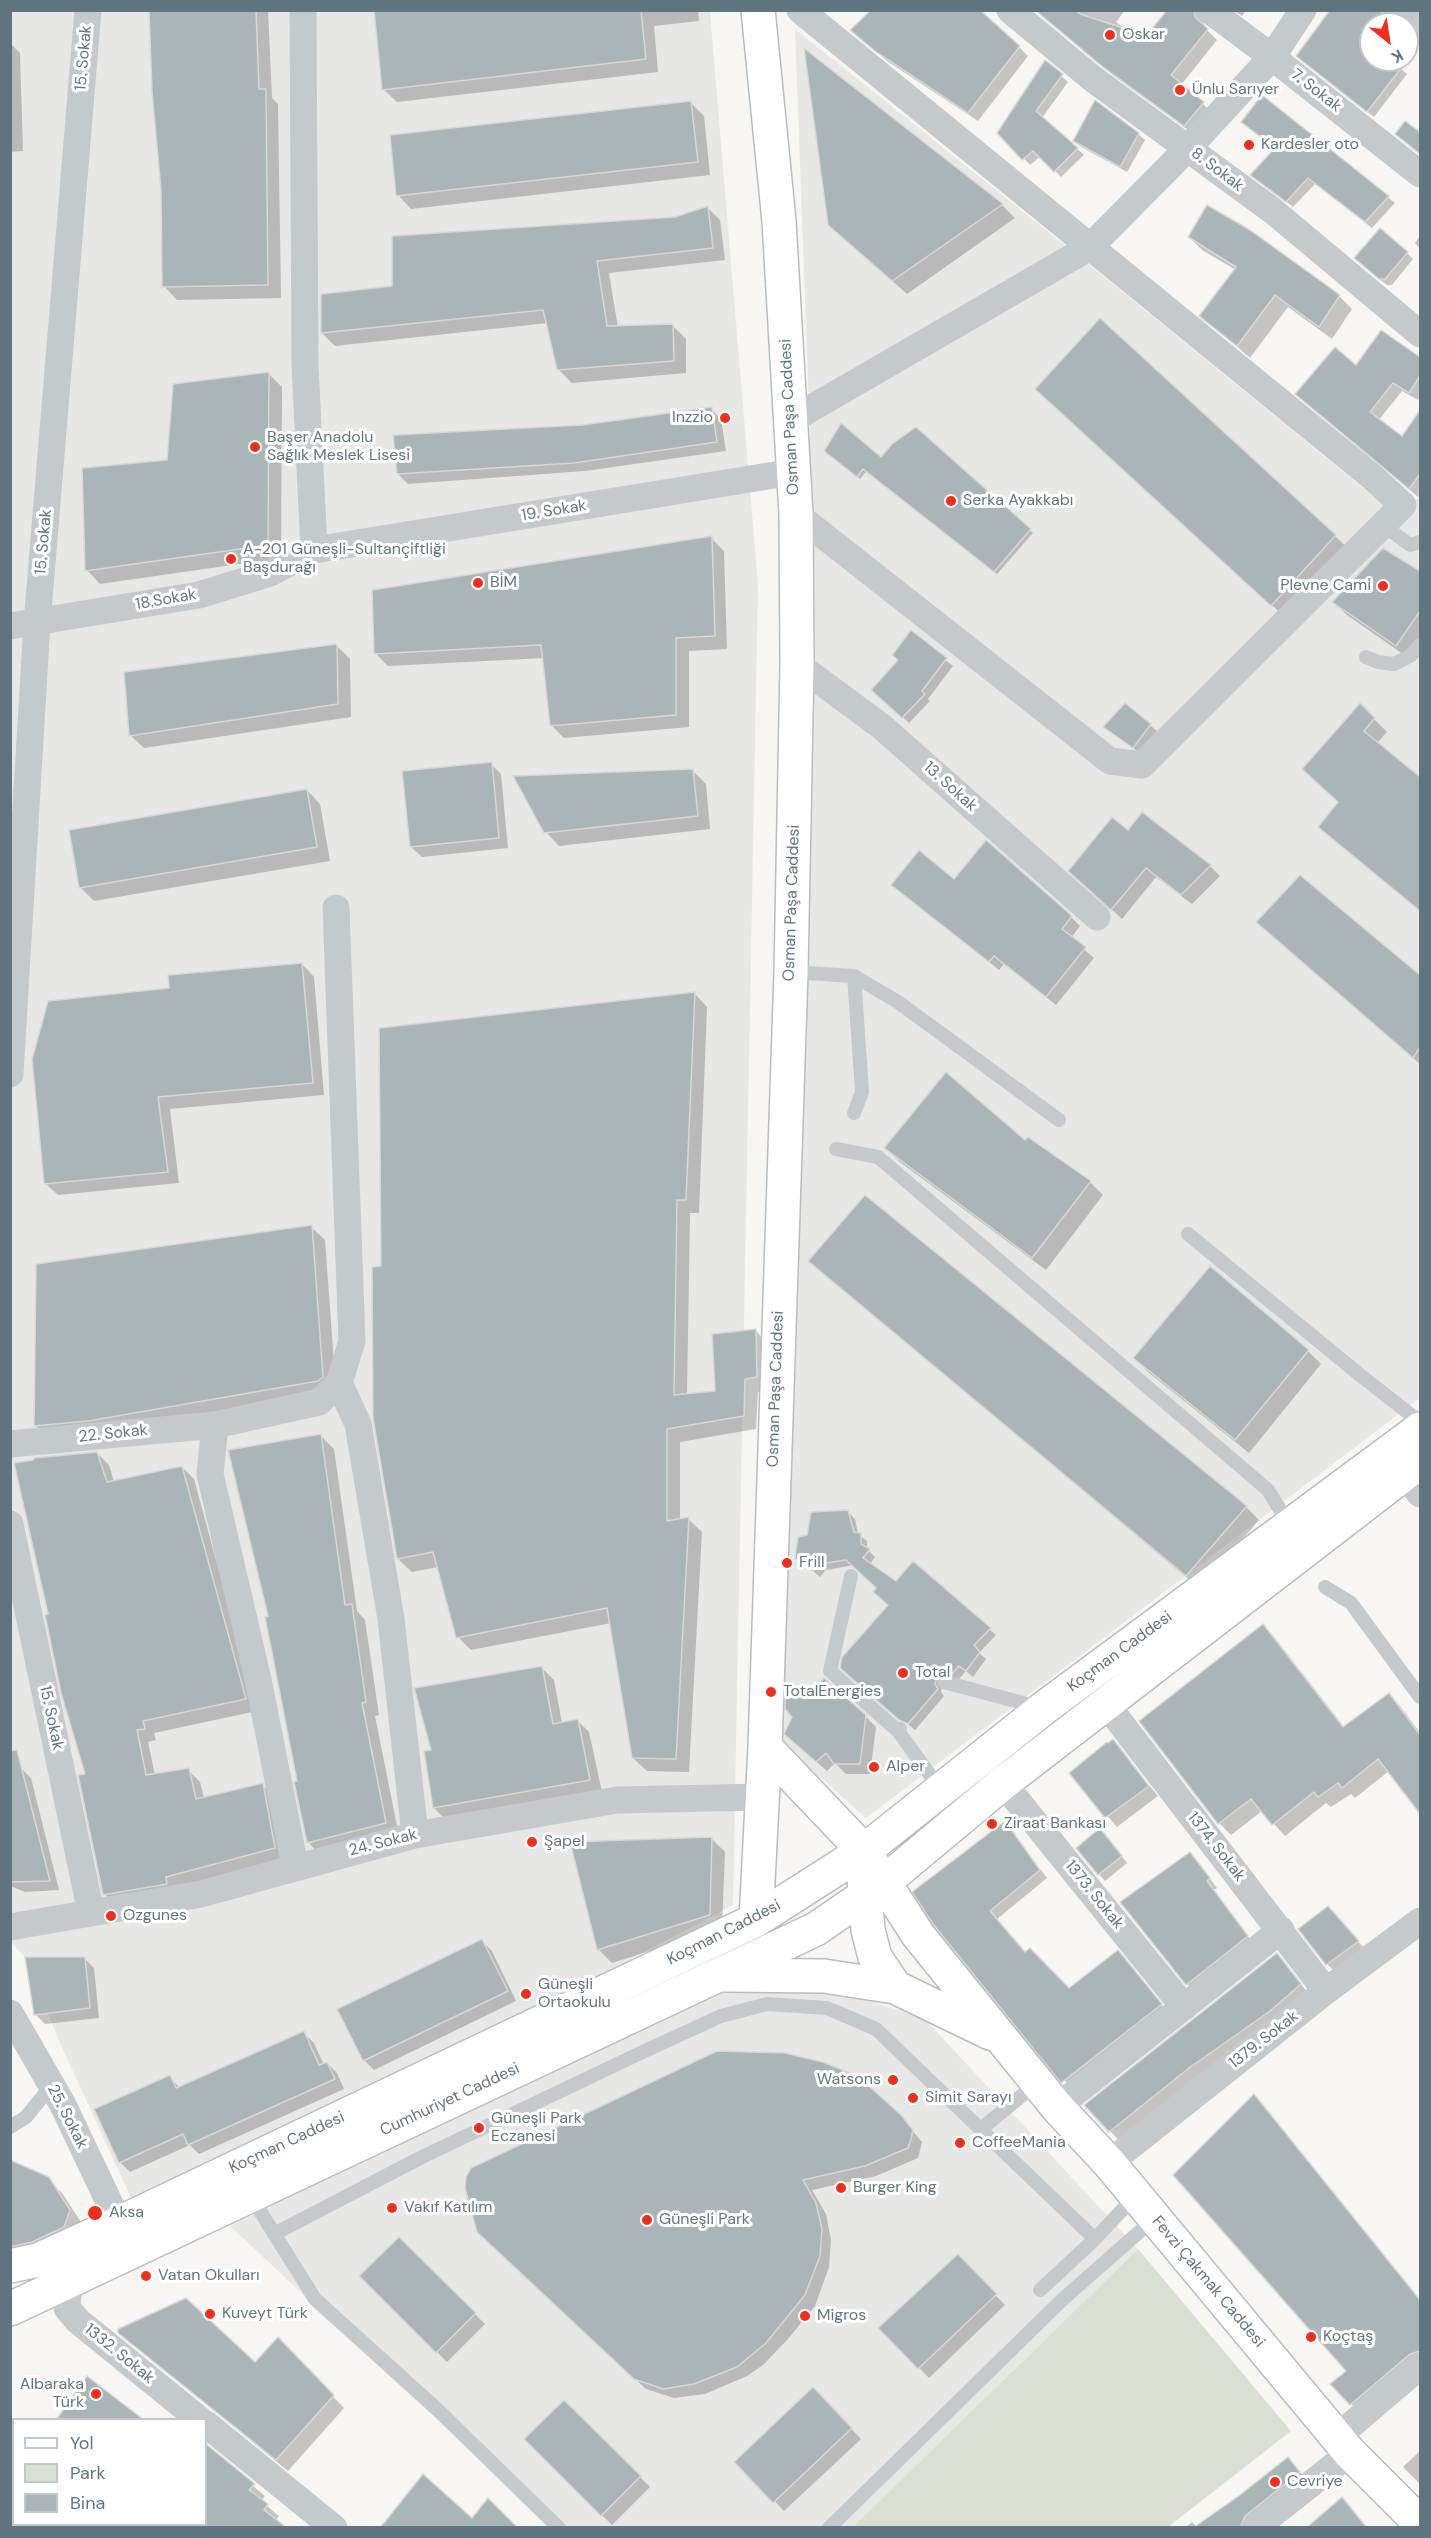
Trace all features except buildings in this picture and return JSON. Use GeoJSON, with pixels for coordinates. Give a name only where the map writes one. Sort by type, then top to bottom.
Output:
{"type":"FeatureCollection","features":[{"type":"Feature","properties":{"kind":"main road","name":"Osman Paşa Caddesi"},"geometry":{"type":"LineString","coordinates":[[756,1920],[765,1747],[790,972],[796,664],[796,514],[791,420],[779,221],[758,10]]}},
{"type":"Feature","properties":{"kind":"main road","name":"Koçman Caddesi"},"geometry":{"type":"LineString","coordinates":[[10,2266],[38,2259],[119,2223],[756,1920],[864,1851],[1044,1708],[1420,1429]]}},
{"type":"Feature","properties":{"kind":"main road","name":"Koçman Caddesi"},"geometry":{"type":"LineString","coordinates":[[874,1889],[1003,1783],[1106,1704],[1415,1477]]}},
{"type":"Feature","properties":{"kind":"main road","name":"Fevzi Çakmak Caddesi"},"geometry":{"type":"LineString","coordinates":[[765,1747],[864,1851],[874,1889],[918,1935],[1047,2095],[1109,2163],[1344,2445],[1420,2523]]}},
{"type":"Feature","properties":{"kind":"main road","name":"Cumhuriyet Caddesi"},"geometry":{"type":"LineString","coordinates":[[10,2309],[816,1929],[874,1889]]}},
{"type":"Feature","properties":{"kind":"main road"},"geometry":{"type":"LineString","coordinates":[[874,1889],[868,1929],[875,1957],[895,1987]]}},
{"type":"Feature","properties":{"kind":"main road"},"geometry":{"type":"LineString","coordinates":[[716,1975],[824,1976],[895,1987],[1000,2038]]}},
{"type":"Feature","properties":{"kind":"street","name":"15. Sokak"},"geometry":{"type":"LineString","coordinates":[[10,1074],[37,623],[88,10]]}},
{"type":"Feature","properties":{"kind":"street"},"geometry":{"type":"LineString","coordinates":[[303,10],[305,365],[314,550]]}},
{"type":"Feature","properties":{"kind":"street"},"geometry":{"type":"LineString","coordinates":[[796,514],[1110,761],[1142,765],[1412,498],[1353,461],[800,10]]}},
{"type":"Feature","properties":{"kind":"street","name":"8. Sokak"},"geometry":{"type":"LineString","coordinates":[[1010,10],[1093,79],[1274,211],[1420,334]]}},
{"type":"Feature","properties":{"kind":"street","name":"7. Sokak"},"geometry":{"type":"LineString","coordinates":[[1209,10],[1420,174]]}},
{"type":"Feature","properties":{"kind":"street"},"geometry":{"type":"LineString","coordinates":[[791,420],[1090,247],[1188,148],[1272,57],[1303,10]]}},
{"type":"Feature","properties":{"kind":"street"},"geometry":{"type":"LineString","coordinates":[[1396,10],[1420,29]]}},
{"type":"Feature","properties":{"kind":"street","name":"19. Sokak"},"geometry":{"type":"LineString","coordinates":[[314,550],[794,472]]}},
{"type":"Feature","properties":{"kind":"street","name":"18.Sokak"},"geometry":{"type":"LineString","coordinates":[[10,626],[199,595],[270,573],[314,550]]}},
{"type":"Feature","properties":{"kind":"street","name":"13. Sokak"},"geometry":{"type":"LineString","coordinates":[[796,664],[882,727],[1097,917]]}},
{"type":"Feature","properties":{"kind":"street"},"geometry":{"type":"LineString","coordinates":[[336,908],[352,1341],[339,1383],[358,1424],[391,1619],[415,1834]]}},
{"type":"Feature","properties":{"kind":"street","name":"22. Sokak"},"geometry":{"type":"LineString","coordinates":[[10,1444],[215,1425],[319,1402],[339,1383]]}},
{"type":"Feature","properties":{"kind":"street"},"geometry":{"type":"LineString","coordinates":[[215,1425],[210,1474],[259,1684],[295,1866]]}},
{"type":"Feature","properties":{"kind":"street","name":"15. Sokak"},"geometry":{"type":"LineString","coordinates":[[10,1524],[91,1912]]}},
{"type":"Feature","properties":{"kind":"street","name":"1374. Sokak"},"geometry":{"type":"LineString","coordinates":[[1106,1704],[1326,1991]]}},
{"type":"Feature","properties":{"kind":"street","name":"1373. Sokak"},"geometry":{"type":"LineString","coordinates":[[1003,1783],[1185,2007]]}},
{"type":"Feature","properties":{"kind":"street","name":"24. Sokak"},"geometry":{"type":"LineString","coordinates":[[10,1927],[201,1894],[415,1834],[617,1800],[762,1797]]}},
{"type":"Feature","properties":{"kind":"street","name":"1379. Sokak"},"geometry":{"type":"LineString","coordinates":[[1109,2163],[1326,1991],[1420,1921]]}},
{"type":"Feature","properties":{"kind":"street"},"geometry":{"type":"LineString","coordinates":[[1047,2095],[1185,2007],[1281,1930]]}},
{"type":"Feature","properties":{"kind":"street","name":"25. Sokak"},"geometry":{"type":"LineString","coordinates":[[10,2013],[52,2085],[119,2223]]}},
{"type":"Feature","properties":{"kind":"street","name":"1332. Sokak"},"geometry":{"type":"LineString","coordinates":[[79,2275],[68,2293],[67,2308],[78,2321],[198,2418]]}},
{"type":"Feature","properties":{"kind":"street"},"geometry":{"type":"LineString","coordinates":[[1255,2528],[1344,2445],[1420,2366]]}},
{"type":"Feature","properties":{"kind":"street"},"geometry":{"type":"LineString","coordinates":[[207,2425],[334,2528]]}},
{"type":"Feature","properties":{"kind":"lane"},"geometry":{"type":"LineString","coordinates":[[1383,525],[1410,545],[1420,543]]}},
{"type":"Feature","properties":{"kind":"lane"},"geometry":{"type":"LineString","coordinates":[[1366,657],[1378,662],[1394,664],[1410,656],[1420,645]]}},
{"type":"Feature","properties":{"kind":"lane"},"geometry":{"type":"LineString","coordinates":[[790,972],[854,976],[898,1002],[1059,1120]]}},
{"type":"Feature","properties":{"kind":"lane"},"geometry":{"type":"LineString","coordinates":[[854,976],[862,1092],[854,1113]]}},
{"type":"Feature","properties":{"kind":"lane"},"geometry":{"type":"LineString","coordinates":[[836,1149],[879,1157],[1268,1490],[1290,1526]]}},
{"type":"Feature","properties":{"kind":"lane"},"geometry":{"type":"LineString","coordinates":[[1188,1234],[1360,1376],[1420,1422]]}},
{"type":"Feature","properties":{"kind":"lane"},"geometry":{"type":"LineString","coordinates":[[851,1576],[830,1671],[899,1730],[942,1791]]}},
{"type":"Feature","properties":{"kind":"lane"},"geometry":{"type":"LineString","coordinates":[[1325,1587],[1351,1603],[1420,1697]]}},
{"type":"Feature","properties":{"kind":"lane"},"geometry":{"type":"LineString","coordinates":[[944,1683],[1044,1708]]}},
{"type":"Feature","properties":{"kind":"lane"},"geometry":{"type":"LineString","coordinates":[[274,2234],[422,2157],[659,2044],[721,2016],[767,2004],[827,2008],[876,2029],[1095,2239]]}},
{"type":"Feature","properties":{"kind":"lane"},"geometry":{"type":"LineString","coordinates":[[10,2127],[26,2117],[52,2085]]}},
{"type":"Feature","properties":{"kind":"lane"},"geometry":{"type":"LineString","coordinates":[[981,2129],[1047,2095]]}},
{"type":"Feature","properties":{"kind":"lane"},"geometry":{"type":"LineString","coordinates":[[250,2194],[315,2299],[439,2411],[559,2528]]}},
{"type":"Feature","properties":{"kind":"lane"},"geometry":{"type":"LineString","coordinates":[[1040,2290],[1095,2239],[1145,2206]]}},
{"type":"Feature","properties":{"kind":"lane"},"geometry":{"type":"LineString","coordinates":[[829,2528],[1063,2300],[1145,2206]]}},
{"type":"Feature","properties":{"kind":"shaded area"},"geometry":{"type":"Polygon","coordinates":[[[11,11],[710,11],[758,585],[733,1905],[608,1971],[372,2089],[131,2198],[64,2052],[23,1955],[11,1942],[11,11]]]}},
{"type":"Feature","properties":{"kind":"shaded area"},"geometry":{"type":"Polygon","coordinates":[[[795,29],[1394,513],[1420,497],[1420,1398],[866,1818],[779,1741],[810,435],[795,29]]]}},
{"type":"Feature","properties":{"kind":"shaded area","name":"Güneşli Park"},"geometry":{"type":"Polygon","coordinates":[[[721,1983],[849,1995],[924,2018],[1138,2249],[853,2527],[553,2528],[230,2226],[721,1983]]]}},
{"type":"Feature","properties":{"kind":"green space"},"geometry":{"type":"Polygon","coordinates":[[[1138,2249],[1291,2431],[1168,2527],[853,2527],[1138,2249]]]}},
{"type":"Feature","properties":{"kind":"place","name":"Oskar"},"geometry":{"type":"Point","coordinates":[1110,35]}},
{"type":"Feature","properties":{"kind":"place","name":"Ünlu Sarıyer"},"geometry":{"type":"Point","coordinates":[1180,90]}},
{"type":"Feature","properties":{"kind":"place","name":"Kardesler oto"},"geometry":{"type":"Point","coordinates":[1249,145]}},
{"type":"Feature","properties":{"kind":"place","name":"Inzzio"},"geometry":{"type":"Point","coordinates":[725,418]}},
{"type":"Feature","properties":{"kind":"place","name":"Başer Anadolu Sağlık Meslek Lisesi"},"geometry":{"type":"Point","coordinates":[255,447]}},
{"type":"Feature","properties":{"kind":"place","name":"Serka Ayakkabı"},"geometry":{"type":"Point","coordinates":[951,501]}},
{"type":"Feature","properties":{"kind":"place","name":"A-201 Güneşli-Sultançiftliği Başdurağı"},"geometry":{"type":"Point","coordinates":[231,559]}},
{"type":"Feature","properties":{"kind":"place","name":"BİM"},"geometry":{"type":"Point","coordinates":[478,583]}},
{"type":"Feature","properties":{"kind":"place","name":"Plevne Cami"},"geometry":{"type":"Point","coordinates":[1383,586]}},
{"type":"Feature","properties":{"kind":"place","name":"Frill"},"geometry":{"type":"Point","coordinates":[787,1563]}},
{"type":"Feature","properties":{"kind":"place","name":"Total"},"geometry":{"type":"Point","coordinates":[903,1673]}},
{"type":"Feature","properties":{"kind":"place","name":"TotalEnergies"},"geometry":{"type":"Point","coordinates":[771,1692]}},
{"type":"Feature","properties":{"kind":"place","name":"Alper"},"geometry":{"type":"Point","coordinates":[874,1767]}},
{"type":"Feature","properties":{"kind":"place","name":"Ziraat Bankası"},"geometry":{"type":"Point","coordinates":[992,1824]}},
{"type":"Feature","properties":{"kind":"place","name":"Şapel"},"geometry":{"type":"Point","coordinates":[532,1842]}},
{"type":"Feature","properties":{"kind":"place","name":"Ozgunes"},"geometry":{"type":"Point","coordinates":[111,1916]}},
{"type":"Feature","properties":{"kind":"place","name":"Güneşli Ortaokulu"},"geometry":{"type":"Point","coordinates":[526,1994]}},
{"type":"Feature","properties":{"kind":"place","name":"Watsons"},"geometry":{"type":"Point","coordinates":[893,2080]}},
{"type":"Feature","properties":{"kind":"place","name":"Simit Sarayı"},"geometry":{"type":"Point","coordinates":[913,2098]}},
{"type":"Feature","properties":{"kind":"place","name":"Güneşli Park Eczanesi"},"geometry":{"type":"Point","coordinates":[479,2128]}},
{"type":"Feature","properties":{"kind":"place","name":"CoffeeMania"},"geometry":{"type":"Point","coordinates":[960,2143]}},
{"type":"Feature","properties":{"kind":"place","name":"Burger King"},"geometry":{"type":"Point","coordinates":[841,2188]}},
{"type":"Feature","properties":{"kind":"place","name":"Vakıf Katılım"},"geometry":{"type":"Point","coordinates":[392,2208]}},
{"type":"Feature","properties":{"kind":"place","name":"Aksa"},"geometry":{"type":"Point","coordinates":[95,2213]}},
{"type":"Feature","properties":{"kind":"place","name":"Güneşli Park"},"geometry":{"type":"Point","coordinates":[647,2220]}},
{"type":"Feature","properties":{"kind":"place","name":"Vatan Okulları"},"geometry":{"type":"Point","coordinates":[146,2276]}},
{"type":"Feature","properties":{"kind":"place","name":"Kuveyt Türk"},"geometry":{"type":"Point","coordinates":[210,2314]}},
{"type":"Feature","properties":{"kind":"place","name":"Migros"},"geometry":{"type":"Point","coordinates":[805,2316]}},
{"type":"Feature","properties":{"kind":"place","name":"Koçtaş"},"geometry":{"type":"Point","coordinates":[1311,2337]}},
{"type":"Feature","properties":{"kind":"place","name":"Albaraka Türk"},"geometry":{"type":"Point","coordinates":[96,2394]}},
{"type":"Feature","properties":{"kind":"place","name":"Cevriye"},"geometry":{"type":"Point","coordinates":[1275,2482]}}]}
